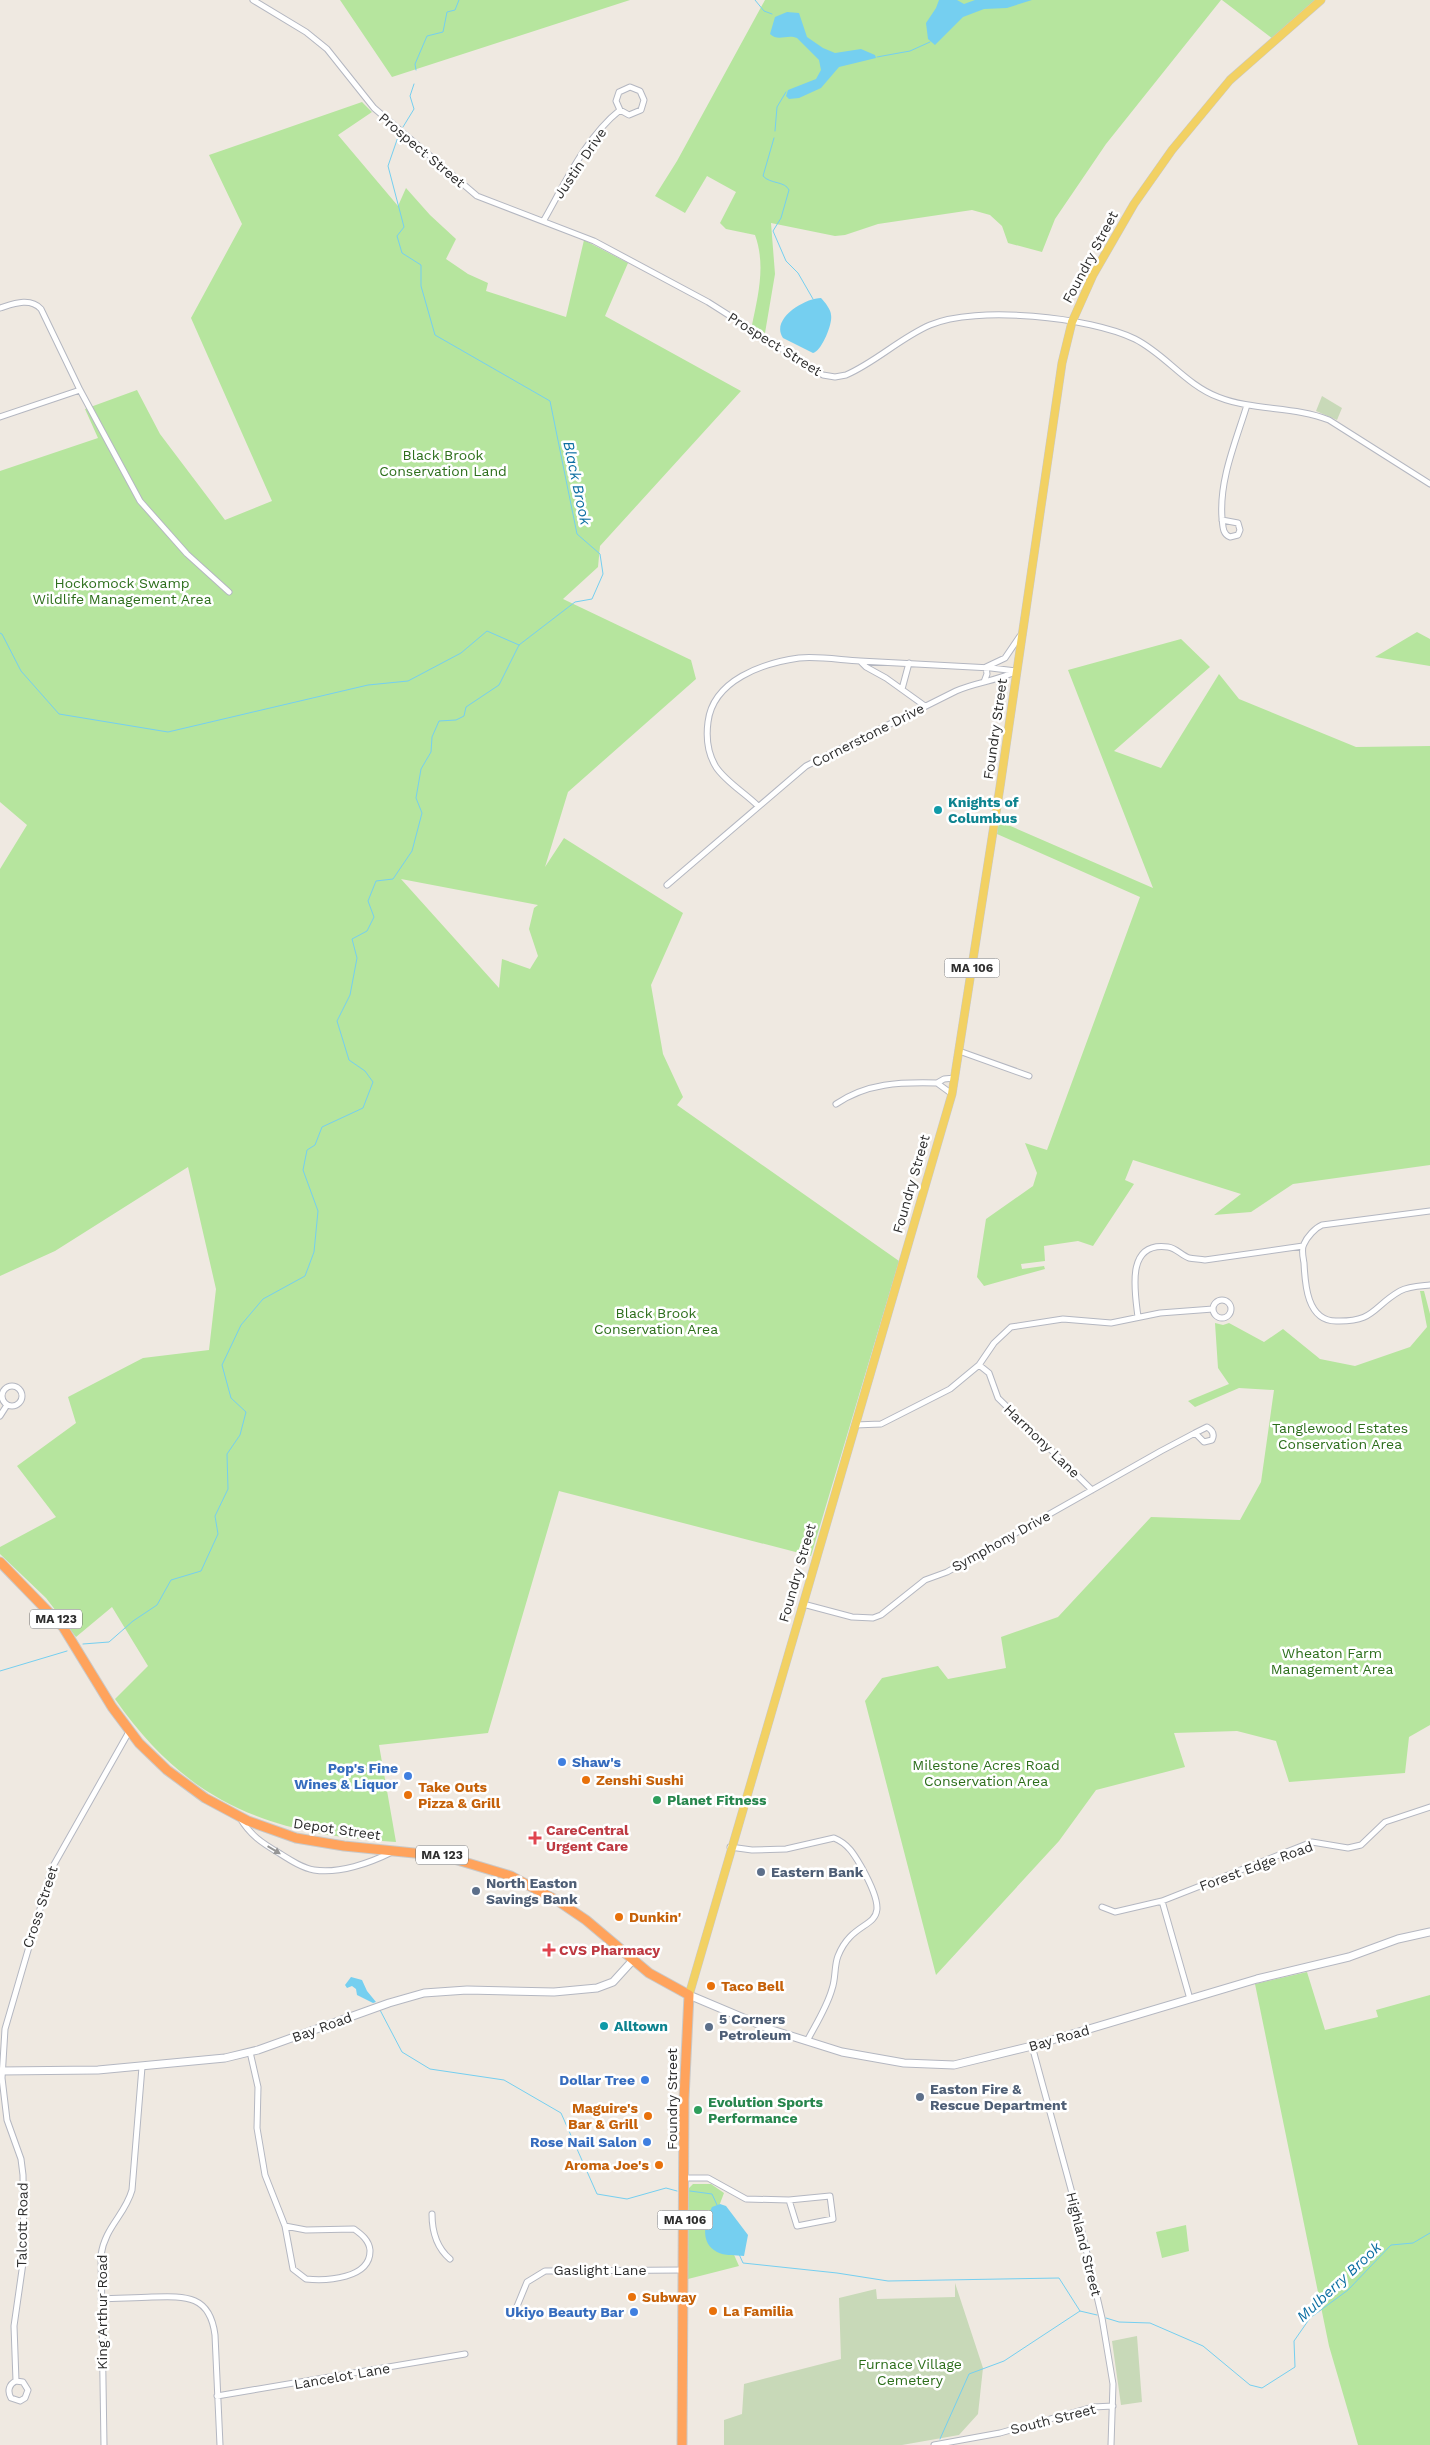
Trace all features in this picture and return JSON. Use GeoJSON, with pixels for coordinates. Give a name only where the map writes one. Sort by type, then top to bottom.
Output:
{"type":"FeatureCollection","features":[{"type":"Feature","properties":{"kind":"highway","name":"Depot Street"},"geometry":{"type":"LineString","coordinates":[[0,1562],[63,1627],[108,1701],[146,1750],[172,1774],[205,1798],[240,1817],[272,1831],[308,1841],[458,1858],[526,1883],[579,1916],[656,1978],[689,1995]]}},
{"type":"Feature","properties":{"kind":"highway","name":"Foundry Street"},"geometry":{"type":"LineString","coordinates":[[682,2445],[684,2099],[689,1995]]}},
{"type":"Feature","properties":{"kind":"main road","name":"Foundry Street"},"geometry":{"type":"LineString","coordinates":[[689,1995],[730,1847],[952,1094],[1017,672],[1062,362],[1072,322],[1093,275],[1134,204],[1172,150],[1230,80],[1321,0]]}},
{"type":"Feature","properties":{"kind":"main road","name":"Bay Road"},"geometry":{"type":"LineString","coordinates":[[689,1995],[772,2030],[807,2041],[861,2056],[939,2066],[968,2063],[1032,2046],[1257,1979],[1349,1957],[1398,1939],[1430,1932]]}},
{"type":"Feature","properties":{"kind":"main road","name":"Bay Road"},"geometry":{"type":"LineString","coordinates":[[1,2071],[77,2071],[208,2061],[250,2052],[389,2003],[424,1993],[467,1990],[548,1993],[596,1988],[613,1982],[633,1960]]}},
{"type":"Feature","properties":{"kind":"street","name":"Prospect Street"},"geometry":{"type":"LineString","coordinates":[[253,0],[306,32],[327,49],[366,101],[473,193],[491,202],[544,220],[594,241],[708,302],[807,366],[831,377],[850,373],[921,329],[953,317],[985,315],[1072,322],[1133,338],[1153,350],[1203,390],[1224,399],[1247,405],[1312,415],[1329,420],[1430,484]]}},
{"type":"Feature","properties":{"kind":"street"},"geometry":{"type":"LineString","coordinates":[[630,87],[640,91],[644,104],[639,112],[629,115],[620,110],[616,101],[619,92],[630,87]]}},
{"type":"Feature","properties":{"kind":"street","name":"Justin Drive"},"geometry":{"type":"LineString","coordinates":[[544,220],[582,155],[607,122],[620,110]]}},
{"type":"Feature","properties":{"kind":"street"},"geometry":{"type":"LineString","coordinates":[[0,308],[23,302],[38,306],[80,390],[140,501],[187,554],[229,592]]}},
{"type":"Feature","properties":{"kind":"street"},"geometry":{"type":"LineString","coordinates":[[0,417],[80,390]]}},
{"type":"Feature","properties":{"kind":"street"},"geometry":{"type":"LineString","coordinates":[[1222,520],[1224,484],[1247,405]]}},
{"type":"Feature","properties":{"kind":"street"},"geometry":{"type":"LineString","coordinates":[[986,667],[1005,658],[1023,631]]}},
{"type":"Feature","properties":{"kind":"street"},"geometry":{"type":"LineString","coordinates":[[758,806],[723,774],[713,760],[708,743],[710,712],[717,698],[728,686],[742,676],[800,658],[986,667],[1017,672]]}},
{"type":"Feature","properties":{"kind":"street"},"geometry":{"type":"LineString","coordinates":[[860,661],[924,706]]}},
{"type":"Feature","properties":{"kind":"street"},"geometry":{"type":"LineString","coordinates":[[902,689],[909,663]]}},
{"type":"Feature","properties":{"kind":"street"},"geometry":{"type":"LineString","coordinates":[[984,682],[987,675],[986,667]]}},
{"type":"Feature","properties":{"kind":"street","name":"Cornerstone Drive"},"geometry":{"type":"LineString","coordinates":[[666,885],[811,763],[956,691],[1017,672]]}},
{"type":"Feature","properties":{"kind":"street"},"geometry":{"type":"LineString","coordinates":[[959,1051],[1029,1076]]}},
{"type":"Feature","properties":{"kind":"street"},"geometry":{"type":"LineString","coordinates":[[836,1104],[852,1094],[878,1086],[899,1083],[937,1083],[949,1078],[955,1078]]}},
{"type":"Feature","properties":{"kind":"street"},"geometry":{"type":"LineString","coordinates":[[937,1083],[952,1094]]}},
{"type":"Feature","properties":{"kind":"street"},"geometry":{"type":"LineString","coordinates":[[1430,1211],[1322,1225],[1315,1230],[1303,1246],[1304,1283],[1309,1301],[1325,1319],[1335,1321],[1363,1318],[1373,1314],[1399,1291],[1414,1286],[1430,1285]]}},
{"type":"Feature","properties":{"kind":"street"},"geometry":{"type":"LineString","coordinates":[[1138,1317],[1134,1269],[1140,1258],[1148,1251],[1160,1247],[1170,1247],[1190,1258],[1205,1260],[1303,1246]]}},
{"type":"Feature","properties":{"kind":"street"},"geometry":{"type":"LineString","coordinates":[[855,1425],[881,1424],[950,1389],[979,1365],[994,1343],[1010,1327],[1063,1319],[1111,1323],[1131,1321],[1138,1317],[1213,1309]]}},
{"type":"Feature","properties":{"kind":"street","name":"Harmony Lane"},"geometry":{"type":"LineString","coordinates":[[979,1365],[988,1373],[998,1398],[1092,1490]]}},
{"type":"Feature","properties":{"kind":"street"},"geometry":{"type":"LineString","coordinates":[[17,1387],[22,1393],[20,1403],[16,1406],[7,1405],[4,1399],[5,1388],[17,1387]]}},
{"type":"Feature","properties":{"kind":"street"},"geometry":{"type":"LineString","coordinates":[[0,1416],[7,1405]]}},
{"type":"Feature","properties":{"kind":"street","name":"Symphony Drive"},"geometry":{"type":"LineString","coordinates":[[803,1604],[863,1619],[881,1615],[926,1580],[947,1572],[1195,1433]]}},
{"type":"Feature","properties":{"kind":"street","name":"Cross Street"},"geometry":{"type":"LineString","coordinates":[[1,2071],[2,2047],[9,2014],[52,1868],[130,1730]]}},
{"type":"Feature","properties":{"kind":"street","name":"Forest Edge Road"},"geometry":{"type":"LineString","coordinates":[[1102,1907],[1115,1912],[1162,1900],[1312,1842],[1348,1848],[1361,1845],[1385,1822],[1430,1806]]}},
{"type":"Feature","properties":{"kind":"street"},"geometry":{"type":"LineString","coordinates":[[240,1817],[250,1833],[262,1844],[302,1866],[314,1870],[341,1869],[370,1861],[397,1850]]}},
{"type":"Feature","properties":{"kind":"street"},"geometry":{"type":"LineString","coordinates":[[730,1847],[752,1850],[786,1848],[834,1838],[850,1849],[875,1892],[878,1902],[874,1916],[870,1922],[851,1935],[843,1944],[836,1960],[831,1992],[807,2041]]}},
{"type":"Feature","properties":{"kind":"street"},"geometry":{"type":"LineString","coordinates":[[1162,1900],[1190,1999]]}},
{"type":"Feature","properties":{"kind":"street","name":"Highland Street"},"geometry":{"type":"LineString","coordinates":[[1032,2046],[1092,2271],[1112,2374],[1111,2445]]}},
{"type":"Feature","properties":{"kind":"street"},"geometry":{"type":"LineString","coordinates":[[250,2052],[258,2088],[257,2128],[265,2175],[284,2226],[293,2269],[306,2279],[350,2275],[365,2266],[369,2258],[370,2249],[366,2240],[354,2229],[306,2230],[284,2226]]}},
{"type":"Feature","properties":{"kind":"street","name":"King Arthur Road"},"geometry":{"type":"LineString","coordinates":[[104,2445],[100,2268],[103,2243],[107,2233],[127,2203],[132,2190],[142,2067]]}},
{"type":"Feature","properties":{"kind":"street","name":"Talcott Road"},"geometry":{"type":"LineString","coordinates":[[1,2071],[8,2126],[20,2159],[23,2175],[24,2256],[14,2326],[16,2382]]}},
{"type":"Feature","properties":{"kind":"street"},"geometry":{"type":"LineString","coordinates":[[685,2178],[708,2178],[746,2199],[789,2200],[830,2196],[833,2218],[796,2226],[789,2200]]}},
{"type":"Feature","properties":{"kind":"street"},"geometry":{"type":"LineString","coordinates":[[432,2214],[436,2240],[443,2253],[450,2259]]}},
{"type":"Feature","properties":{"kind":"street","name":"Gaslight Lane"},"geometry":{"type":"LineString","coordinates":[[512,2316],[527,2282],[545,2271],[684,2270]]}},
{"type":"Feature","properties":{"kind":"street"},"geometry":{"type":"LineString","coordinates":[[101,2299],[174,2296],[192,2299],[202,2304],[214,2324],[220,2445]]}},
{"type":"Feature","properties":{"kind":"street","name":"Lancelot Lane"},"geometry":{"type":"LineString","coordinates":[[217,2396],[466,2354]]}},
{"type":"Feature","properties":{"kind":"street","name":"South Street"},"geometry":{"type":"LineString","coordinates":[[934,2445],[1000,2433],[1093,2408],[1113,2406]]}},
{"type":"Feature","properties":{"kind":"green space"},"geometry":{"type":"Polygon","coordinates":[[[340,0],[630,0],[392,77],[340,0]]]}},
{"type":"Feature","properties":{"kind":"green space"},"geometry":{"type":"Polygon","coordinates":[[[765,0],[1221,0],[1106,144],[1055,219],[1042,252],[1008,243],[1002,226],[990,215],[972,210],[878,224],[845,235],[835,236],[771,223],[775,274],[765,333],[752,325],[760,280],[760,258],[755,235],[726,229],[720,223],[736,192],[707,176],[685,213],[655,196],[677,161],[765,0]]]}},
{"type":"Feature","properties":{"kind":"green space"},"geometry":{"type":"Polygon","coordinates":[[[1222,0],[1315,0],[1273,39],[1222,0]]]}},
{"type":"Feature","properties":{"kind":"green space"},"geometry":{"type":"Polygon","coordinates":[[[362,102],[372,112],[338,135],[398,206],[406,188],[430,215],[456,239],[446,259],[468,274],[488,283],[486,291],[566,317],[584,240],[628,263],[605,316],[741,391],[600,546],[598,567],[563,599],[691,660],[696,679],[568,792],[545,867],[564,838],[683,913],[651,985],[663,1054],[683,1097],[677,1105],[899,1261],[811,1556],[559,1491],[488,1733],[379,1745],[396,1842],[351,1838],[310,1831],[271,1821],[236,1807],[203,1789],[172,1765],[143,1735],[115,1699],[148,1666],[112,1607],[76,1637],[46,1598],[0,1554],[0,1547],[56,1517],[17,1466],[76,1423],[68,1397],[143,1358],[209,1350],[216,1289],[188,1167],[55,1251],[0,1276],[0,869],[27,825],[0,802],[0,471],[98,438],[85,409],[137,390],[160,434],[225,520],[272,501],[191,318],[242,224],[209,155],[362,102]],[[401,879],[499,988],[502,959],[530,969],[538,956],[529,929],[534,908],[538,905],[401,879]]]}},
{"type":"Feature","properties":{"kind":"green space"},"geometry":{"type":"Polygon","coordinates":[[[1322,396],[1342,408],[1337,420],[1316,411],[1322,396]]]}},
{"type":"Feature","properties":{"kind":"green space"},"geometry":{"type":"Polygon","coordinates":[[[1417,632],[1430,639],[1430,666],[1375,657],[1417,632]]]}},
{"type":"Feature","properties":{"kind":"green space"},"geometry":{"type":"Polygon","coordinates":[[[1181,639],[1210,667],[1114,751],[1161,768],[1219,674],[1239,699],[1356,747],[1430,746],[1430,1165],[1293,1184],[1251,1212],[1214,1215],[1241,1194],[1133,1160],[1125,1180],[1134,1184],[1093,1246],[1078,1241],[1044,1246],[1045,1261],[1021,1264],[1022,1269],[1044,1266],[1045,1269],[984,1286],[977,1277],[986,1219],[1033,1186],[1037,1173],[1025,1143],[1047,1150],[1140,897],[997,834],[999,821],[1153,888],[1068,670],[1181,639]]]}},
{"type":"Feature","properties":{"kind":"green space"},"geometry":{"type":"Polygon","coordinates":[[[1420,1291],[1424,1291],[1430,1314],[1430,1725],[1409,1737],[1405,1773],[1289,1782],[1276,1741],[1237,1731],[1174,1733],[1185,1767],[1096,1790],[1059,1841],[936,1975],[865,1701],[882,1678],[938,1666],[948,1679],[1006,1668],[1001,1637],[1058,1617],[1151,1517],[1240,1520],[1261,1482],[1274,1390],[1239,1388],[1195,1407],[1188,1401],[1229,1384],[1218,1368],[1215,1323],[1223,1325],[1229,1323],[1264,1342],[1283,1329],[1320,1359],[1355,1366],[1410,1347],[1427,1327],[1420,1291]]]}},
{"type":"Feature","properties":{"kind":"green space"},"geometry":{"type":"Polygon","coordinates":[[[1307,1972],[1325,2030],[1378,2017],[1376,2010],[1430,1995],[1430,2445],[1358,2445],[1329,2346],[1255,1984],[1307,1972]]]}},
{"type":"Feature","properties":{"kind":"green space"},"geometry":{"type":"Polygon","coordinates":[[[693,2184],[711,2184],[724,2193],[716,2214],[739,2266],[688,2279],[688,2189],[693,2184]]]}},
{"type":"Feature","properties":{"kind":"green space"},"geometry":{"type":"Polygon","coordinates":[[[1186,2225],[1189,2251],[1162,2258],[1156,2232],[1186,2225]]]}},
{"type":"Feature","properties":{"kind":"green space","name":"Furnace Village Cemetery"},"geometry":{"type":"Polygon","coordinates":[[[955,2283],[983,2368],[978,2414],[959,2435],[902,2445],[724,2445],[724,2420],[742,2414],[744,2384],[841,2359],[839,2298],[876,2289],[877,2299],[955,2297],[955,2283]]]}},
{"type":"Feature","properties":{"kind":"green space"},"geometry":{"type":"Polygon","coordinates":[[[1137,2336],[1142,2402],[1121,2405],[1112,2341],[1137,2336]]]}},
{"type":"Feature","properties":{"kind":"water"},"geometry":{"type":"Polygon","coordinates":[[[939,0],[957,0],[964,4],[975,0],[1032,0],[1007,8],[984,9],[963,17],[935,45],[928,39],[926,23],[939,0]]]}},
{"type":"Feature","properties":{"kind":"water"},"geometry":{"type":"Polygon","coordinates":[[[787,12],[799,13],[807,37],[823,48],[835,53],[861,49],[875,55],[876,58],[839,67],[821,88],[799,98],[789,99],[786,96],[788,90],[816,79],[821,70],[819,60],[797,38],[779,38],[770,34],[775,17],[787,12]]]}},
{"type":"Feature","properties":{"kind":"water"},"geometry":{"type":"Polygon","coordinates":[[[821,298],[831,313],[831,319],[823,343],[813,353],[783,338],[780,331],[781,324],[791,311],[806,302],[821,298]]]}},
{"type":"Feature","properties":{"kind":"water"},"geometry":{"type":"Polygon","coordinates":[[[351,1977],[362,1980],[367,1991],[376,2002],[373,2003],[357,1995],[356,1989],[352,1986],[347,1988],[345,1985],[351,1977]]]}},
{"type":"Feature","properties":{"kind":"water"},"geometry":{"type":"Polygon","coordinates":[[[720,2204],[726,2206],[748,2235],[744,2256],[727,2255],[717,2252],[708,2243],[705,2231],[707,2219],[712,2207],[720,2204]]]}},
{"type":"Feature","properties":{"kind":"waterway","name":"Black Brook"},"geometry":{"type":"LineString","coordinates":[[416,70],[415,64],[427,36],[443,32],[447,12],[455,10],[459,0]]}},
{"type":"Feature","properties":{"kind":"waterway","name":"Black Brook"},"geometry":{"type":"LineString","coordinates":[[755,0],[764,11],[772,14]]}},
{"type":"Feature","properties":{"kind":"waterway","name":"Black Brook"},"geometry":{"type":"LineString","coordinates":[[877,57],[910,51],[930,42]]}},
{"type":"Feature","properties":{"kind":"waterway","name":"Black Brook"},"geometry":{"type":"LineString","coordinates":[[403,127],[414,109],[410,96],[414,84]]}},
{"type":"Feature","properties":{"kind":"waterway"},"geometry":{"type":"LineString","coordinates":[[775,131],[777,107],[786,92]]}},
{"type":"Feature","properties":{"kind":"waterway","name":"Black Brook"},"geometry":{"type":"LineString","coordinates":[[83,1644],[109,1642],[133,1621],[157,1605],[171,1580],[201,1571],[218,1534],[215,1516],[228,1489],[227,1454],[240,1435],[246,1412],[231,1398],[222,1365],[241,1325],[263,1299],[305,1276],[314,1252],[318,1211],[303,1170],[307,1150],[315,1145],[322,1127],[363,1108],[373,1082],[365,1071],[349,1060],[337,1021],[350,995],[357,958],[352,939],[367,931],[374,917],[368,901],[376,881],[393,879],[412,851],[422,813],[416,798],[421,769],[431,752],[432,737],[439,721],[456,720],[464,716],[466,707],[499,685],[519,645],[575,602],[592,599],[603,574],[600,554],[577,534],[550,401],[435,335],[421,286],[421,265],[402,253],[397,236],[404,227],[388,166],[399,134]]}},
{"type":"Feature","properties":{"kind":"waterway"},"geometry":{"type":"LineString","coordinates":[[774,138],[763,176],[766,179],[784,185],[789,190],[781,218],[773,231],[786,261],[798,273],[813,299]]}},
{"type":"Feature","properties":{"kind":"waterway"},"geometry":{"type":"LineString","coordinates":[[0,633],[21,671],[59,714],[168,732],[368,685],[408,681],[461,653],[487,631],[519,645]]}},
{"type":"Feature","properties":{"kind":"waterway","name":"Black Brook"},"geometry":{"type":"LineString","coordinates":[[0,1671],[67,1651]]}},
{"type":"Feature","properties":{"kind":"waterway"},"geometry":{"type":"LineString","coordinates":[[380,2010],[402,2052],[430,2069],[504,2080],[561,2113],[597,2194],[627,2199],[666,2188],[677,2191]]}},
{"type":"Feature","properties":{"kind":"waterway"},"geometry":{"type":"LineString","coordinates":[[690,2191],[712,2194],[717,2205]]}},
{"type":"Feature","properties":{"kind":"waterway","name":"Mulberry Brook"},"geometry":{"type":"LineString","coordinates":[[1106,2318],[1119,2322],[1150,2323],[1203,2346],[1250,2385],[1262,2388],[1295,2367],[1294,2341],[1310,2318],[1348,2290],[1391,2245],[1413,2243],[1430,2233]]}},
{"type":"Feature","properties":{"kind":"waterway"},"geometry":{"type":"LineString","coordinates":[[739,2254],[743,2263],[837,2273],[888,2281],[1059,2278],[1080,2311]]}},
{"type":"Feature","properties":{"kind":"waterway","name":"Mulberry Brook"},"geometry":{"type":"LineString","coordinates":[[940,2439],[969,2374],[1004,2361],[1080,2311],[1097,2315]]}},
{"type":"Feature","properties":{"kind":"place","name":"Knights of Columbus"},"geometry":{"type":"Point","coordinates":[938,810]}},
{"type":"Feature","properties":{"kind":"place","name":"Shaw's"},"geometry":{"type":"Point","coordinates":[562,1762]}},
{"type":"Feature","properties":{"kind":"place","name":"Pop's Fine Wines & Liquor"},"geometry":{"type":"Point","coordinates":[408,1776]}},
{"type":"Feature","properties":{"kind":"place","name":"Zenshi Sushi"},"geometry":{"type":"Point","coordinates":[586,1780]}},
{"type":"Feature","properties":{"kind":"place","name":"Take Outs Pizza & Grill"},"geometry":{"type":"Point","coordinates":[408,1795]}},
{"type":"Feature","properties":{"kind":"place","name":"Planet Fitness"},"geometry":{"type":"Point","coordinates":[657,1800]}},
{"type":"Feature","properties":{"kind":"place","name":"CareCentral Urgent Care"},"geometry":{"type":"Point","coordinates":[535,1838]}},
{"type":"Feature","properties":{"kind":"place","name":"Eastern Bank"},"geometry":{"type":"Point","coordinates":[761,1872]}},
{"type":"Feature","properties":{"kind":"place","name":"North Easton Savings Bank"},"geometry":{"type":"Point","coordinates":[476,1891]}},
{"type":"Feature","properties":{"kind":"place","name":"Dunkin'"},"geometry":{"type":"Point","coordinates":[619,1917]}},
{"type":"Feature","properties":{"kind":"place","name":"CVS Pharmacy"},"geometry":{"type":"Point","coordinates":[549,1950]}},
{"type":"Feature","properties":{"kind":"place","name":"Taco Bell"},"geometry":{"type":"Point","coordinates":[711,1986]}},
{"type":"Feature","properties":{"kind":"place","name":"Alltown"},"geometry":{"type":"Point","coordinates":[604,2026]}},
{"type":"Feature","properties":{"kind":"place","name":"5 Corners Petroleum"},"geometry":{"type":"Point","coordinates":[709,2027]}},
{"type":"Feature","properties":{"kind":"place","name":"Dollar Tree"},"geometry":{"type":"Point","coordinates":[645,2080]}},
{"type":"Feature","properties":{"kind":"place","name":"Easton Fire & Rescue Department"},"geometry":{"type":"Point","coordinates":[920,2097]}},
{"type":"Feature","properties":{"kind":"place","name":"Evolution Sports Performance"},"geometry":{"type":"Point","coordinates":[698,2110]}},
{"type":"Feature","properties":{"kind":"place","name":"Maguire's Bar & Grill"},"geometry":{"type":"Point","coordinates":[648,2116]}},
{"type":"Feature","properties":{"kind":"place","name":"Rose Nail Salon"},"geometry":{"type":"Point","coordinates":[647,2142]}},
{"type":"Feature","properties":{"kind":"place","name":"Aroma Joe's"},"geometry":{"type":"Point","coordinates":[659,2165]}},
{"type":"Feature","properties":{"kind":"place","name":"Subway"},"geometry":{"type":"Point","coordinates":[632,2297]}},
{"type":"Feature","properties":{"kind":"place","name":"La Familia"},"geometry":{"type":"Point","coordinates":[713,2311]}},
{"type":"Feature","properties":{"kind":"place","name":"Ukiyo Beauty Bar"},"geometry":{"type":"Point","coordinates":[634,2312]}},
{"type":"Feature","properties":{"kind":"park label","name":"Black Brook Conservation Land"},"geometry":{"type":"Point","coordinates":[443,464]}},
{"type":"Feature","properties":{"kind":"park label","name":"Hockomock Swamp Wildlife Management Area"},"geometry":{"type":"Point","coordinates":[122,592]}},
{"type":"Feature","properties":{"kind":"park label","name":"Black Brook Conservation Area"},"geometry":{"type":"Point","coordinates":[656,1322]}},
{"type":"Feature","properties":{"kind":"park label","name":"Tanglewood Estates Conservation Area"},"geometry":{"type":"Point","coordinates":[1340,1436]}},
{"type":"Feature","properties":{"kind":"park label","name":"Wheaton Farm Management Area"},"geometry":{"type":"Point","coordinates":[1332,1662]}},
{"type":"Feature","properties":{"kind":"park label","name":"Milestone Acres Road Conservation Area"},"geometry":{"type":"Point","coordinates":[986,1774]}}]}
